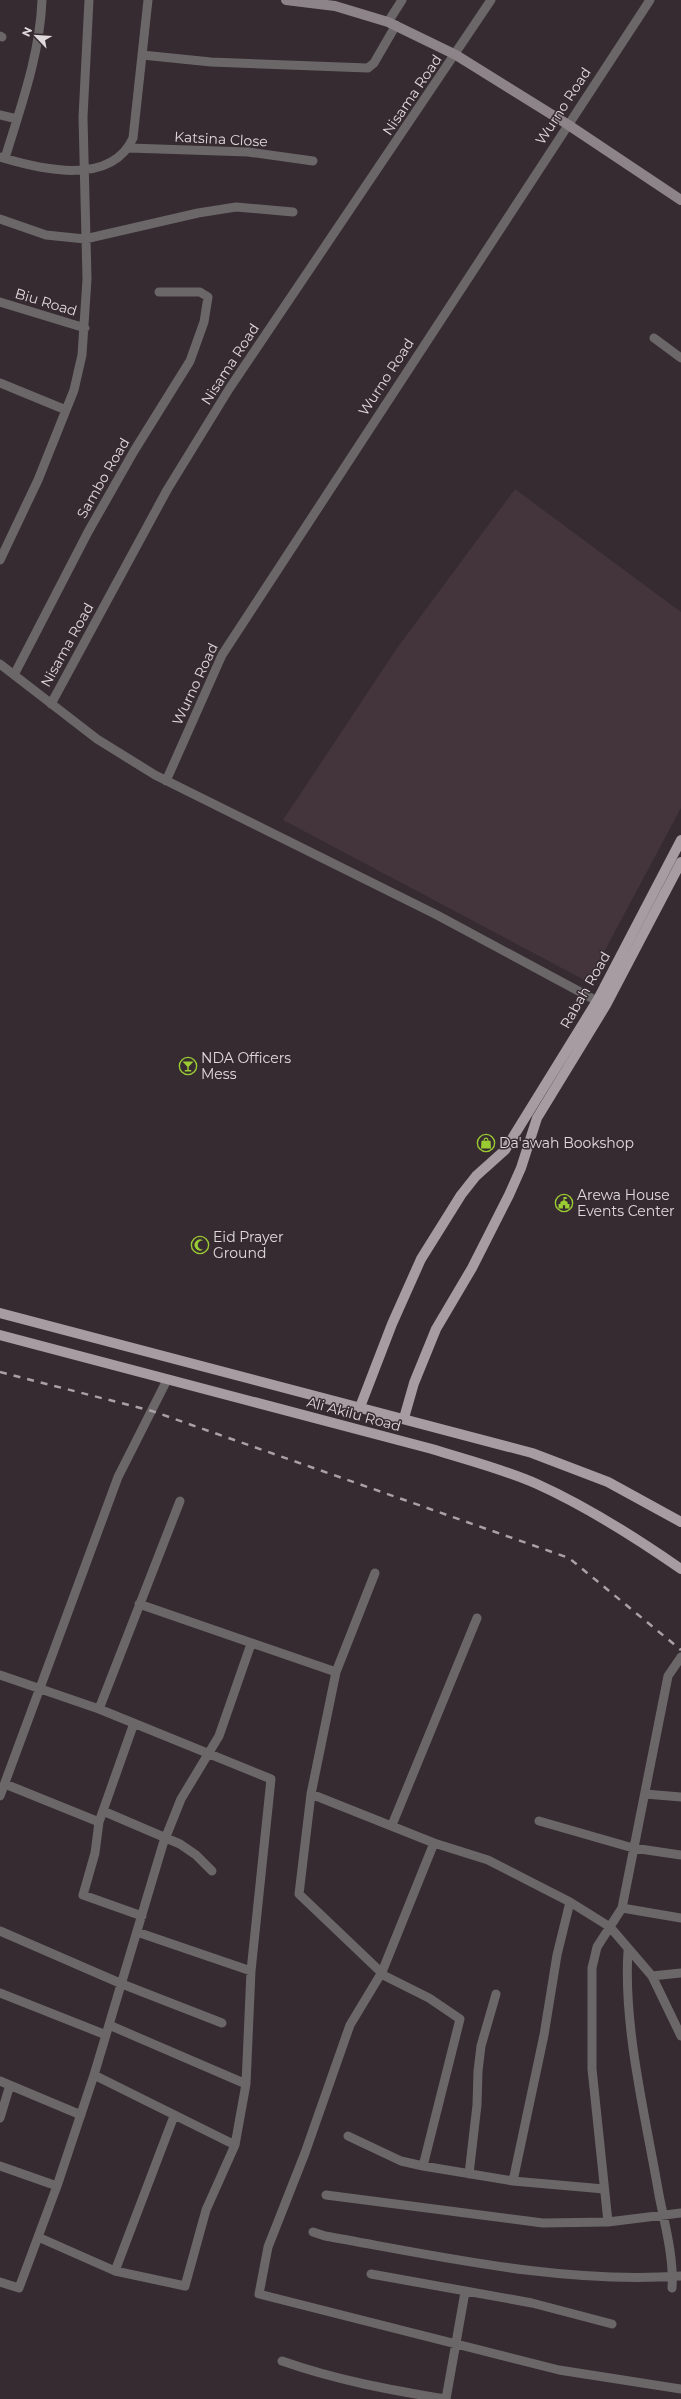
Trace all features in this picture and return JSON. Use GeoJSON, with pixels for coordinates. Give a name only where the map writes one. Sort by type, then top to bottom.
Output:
{"type":"FeatureCollection","features":[{"type":"Feature","properties":{"kind":"main road","name":"Rabah Road"},"geometry":{"type":"LineString","coordinates":[[360,1407],[392,1324],[424,1252],[461,1195],[476,1176],[504,1150],[597,1001],[681,840]]}},
{"type":"Feature","properties":{"kind":"main road","name":"Rabah Road"},"geometry":{"type":"LineString","coordinates":[[404,1418],[414,1383],[436,1329],[472,1268],[509,1195],[538,1118],[599,1018],[681,862]]}},
{"type":"Feature","properties":{"kind":"main road","name":"Ali Akilu Road"},"geometry":{"type":"LineString","coordinates":[[0,1313],[404,1418],[532,1453],[576,1468],[635,1495],[681,1522]]}},
{"type":"Feature","properties":{"kind":"main road","name":"Ali Akilu Road"},"geometry":{"type":"LineString","coordinates":[[0,1335],[432,1449],[536,1484],[622,1528],[681,1570]]}},
{"type":"Feature","properties":{"kind":"street"},"geometry":{"type":"LineString","coordinates":[[42,0],[38,37],[17,119],[2,157],[60,170],[86,171],[107,165],[128,148],[133,138],[148,0]]}},
{"type":"Feature","properties":{"kind":"street"},"geometry":{"type":"LineString","coordinates":[[0,560],[38,480],[74,390],[82,355],[87,280],[85,239],[86,171],[83,117],[89,0]]}},
{"type":"Feature","properties":{"kind":"street"},"geometry":{"type":"LineString","coordinates":[[286,0],[335,6],[392,24],[456,54],[567,124],[681,200]]}},
{"type":"Feature","properties":{"kind":"street"},"geometry":{"type":"LineString","coordinates":[[142,55],[211,62],[368,68],[374,63],[402,0]]}},
{"type":"Feature","properties":{"kind":"street","name":"Nisama Road"},"geometry":{"type":"LineString","coordinates":[[51,704],[166,490],[225,395],[491,0]]}},
{"type":"Feature","properties":{"kind":"street","name":"Wurno Road"},"geometry":{"type":"LineString","coordinates":[[166,781],[222,655],[567,124],[650,0]]}},
{"type":"Feature","properties":{"kind":"street"},"geometry":{"type":"LineString","coordinates":[[0,115],[17,119]]}},
{"type":"Feature","properties":{"kind":"street","name":"Katsina Close"},"geometry":{"type":"LineString","coordinates":[[128,148],[248,152],[313,161]]}},
{"type":"Feature","properties":{"kind":"street"},"geometry":{"type":"LineString","coordinates":[[0,219],[46,235],[85,239],[198,213],[236,207],[293,212]]}},
{"type":"Feature","properties":{"kind":"street","name":"Sambo Road"},"geometry":{"type":"LineString","coordinates":[[14,675],[92,526],[134,451],[190,361],[204,322],[208,297],[206,294],[200,292],[159,292]]}},
{"type":"Feature","properties":{"kind":"street","name":"Biu Road"},"geometry":{"type":"LineString","coordinates":[[0,302],[84,328]]}},
{"type":"Feature","properties":{"kind":"street"},"geometry":{"type":"LineString","coordinates":[[654,338],[681,358]]}},
{"type":"Feature","properties":{"kind":"street"},"geometry":{"type":"LineString","coordinates":[[0,383],[66,410]]}},
{"type":"Feature","properties":{"kind":"street"},"geometry":{"type":"LineString","coordinates":[[0,664],[97,739],[166,781],[437,915],[597,1001]]}},
{"type":"Feature","properties":{"kind":"street"},"geometry":{"type":"LineString","coordinates":[[0,1796],[41,1689],[118,1477],[167,1380]]}},
{"type":"Feature","properties":{"kind":"street"},"geometry":{"type":"LineString","coordinates":[[99,1709],[180,1500]]}},
{"type":"Feature","properties":{"kind":"street"},"geometry":{"type":"LineString","coordinates":[[375,1573],[336,1672],[310,1794],[299,1894],[385,1976],[439,2004],[458,2016],[461,2022],[423,2166]]}},
{"type":"Feature","properties":{"kind":"street"},"geometry":{"type":"LineString","coordinates":[[139,1604],[251,1644],[336,1672]]}},
{"type":"Feature","properties":{"kind":"street"},"geometry":{"type":"LineString","coordinates":[[392,1825],[477,1618]]}},
{"type":"Feature","properties":{"kind":"street"},"geometry":{"type":"LineString","coordinates":[[0,2282],[19,2288],[57,2186],[94,2075],[165,1838],[181,1799],[219,1736],[251,1644]]}},
{"type":"Feature","properties":{"kind":"street"},"geometry":{"type":"LineString","coordinates":[[608,2222],[592,2069],[592,1968],[597,1946],[622,1908],[633,1848],[646,1794],[668,1676],[681,1657]]}},
{"type":"Feature","properties":{"kind":"street"},"geometry":{"type":"LineString","coordinates":[[0,1675],[99,1709],[271,1778],[251,1971],[246,2084],[235,2145],[206,2210],[185,2286],[115,2271],[38,2237]]}},
{"type":"Feature","properties":{"kind":"street"},"geometry":{"type":"LineString","coordinates":[[134,1723],[99,1822],[95,1853],[83,1895],[142,1916]]}},
{"type":"Feature","properties":{"kind":"street"},"geometry":{"type":"LineString","coordinates":[[5,1784],[99,1822]]}},
{"type":"Feature","properties":{"kind":"street"},"geometry":{"type":"LineString","coordinates":[[310,1794],[392,1825],[434,1843],[488,1860],[520,1875],[570,1902],[610,1928],[652,1976],[680,2032]]}},
{"type":"Feature","properties":{"kind":"street"},"geometry":{"type":"LineString","coordinates":[[646,1794],[681,1797]]}},
{"type":"Feature","properties":{"kind":"street"},"geometry":{"type":"LineString","coordinates":[[103,1811],[180,1844],[191,1851],[212,1871]]}},
{"type":"Feature","properties":{"kind":"street"},"geometry":{"type":"LineString","coordinates":[[538,1821],[633,1848],[681,1855]]}},
{"type":"Feature","properties":{"kind":"street"},"geometry":{"type":"LineString","coordinates":[[434,1843],[382,1972],[350,2025],[305,2152],[268,2247],[260,2294],[312,2306],[455,2345],[559,2370],[681,2389]]}},
{"type":"Feature","properties":{"kind":"street"},"geometry":{"type":"LineString","coordinates":[[513,2181],[544,2035],[557,1954],[570,1902]]}},
{"type":"Feature","properties":{"kind":"street"},"geometry":{"type":"LineString","coordinates":[[622,1908],[681,1918]]}},
{"type":"Feature","properties":{"kind":"street"},"geometry":{"type":"LineString","coordinates":[[0,1931],[122,1984],[222,2023]]}},
{"type":"Feature","properties":{"kind":"street"},"geometry":{"type":"LineString","coordinates":[[138,1932],[251,1971]]}},
{"type":"Feature","properties":{"kind":"street"},"geometry":{"type":"LineString","coordinates":[[628,1950],[627,1972],[635,2056],[663,2215],[677,2276],[672,2288]]}},
{"type":"Feature","properties":{"kind":"street"},"geometry":{"type":"LineString","coordinates":[[652,1976],[681,1973]]}},
{"type":"Feature","properties":{"kind":"street"},"geometry":{"type":"LineString","coordinates":[[0,1993],[106,2036]]}},
{"type":"Feature","properties":{"kind":"street"},"geometry":{"type":"LineString","coordinates":[[469,2174],[477,2105],[478,2071],[481,2046],[496,1994]]}},
{"type":"Feature","properties":{"kind":"street"},"geometry":{"type":"LineString","coordinates":[[109,2025],[246,2084]]}},
{"type":"Feature","properties":{"kind":"street"},"geometry":{"type":"LineString","coordinates":[[94,2075],[235,2145]]}},
{"type":"Feature","properties":{"kind":"street"},"geometry":{"type":"LineString","coordinates":[[0,2081],[81,2115]]}},
{"type":"Feature","properties":{"kind":"street"},"geometry":{"type":"LineString","coordinates":[[0,2118],[10,2085]]}},
{"type":"Feature","properties":{"kind":"street"},"geometry":{"type":"LineString","coordinates":[[115,2271],[174,2116]]}},
{"type":"Feature","properties":{"kind":"street"},"geometry":{"type":"LineString","coordinates":[[348,2136],[401,2161],[423,2166],[513,2181],[604,2189]]}},
{"type":"Feature","properties":{"kind":"street"},"geometry":{"type":"LineString","coordinates":[[0,2166],[57,2186]]}},
{"type":"Feature","properties":{"kind":"street"},"geometry":{"type":"LineString","coordinates":[[326,2195],[543,2223],[608,2222],[681,2213]]}},
{"type":"Feature","properties":{"kind":"street"},"geometry":{"type":"LineString","coordinates":[[313,2232],[325,2236],[547,2274],[677,2276]]}},
{"type":"Feature","properties":{"kind":"street"},"geometry":{"type":"LineString","coordinates":[[371,2274],[532,2303],[612,2324]]}},
{"type":"Feature","properties":{"kind":"street"},"geometry":{"type":"LineString","coordinates":[[282,2361],[308,2370],[390,2391],[446,2399],[465,2292]]}},
{"type":"Feature","properties":{"kind":"shaded area"},"geometry":{"type":"Polygon","coordinates":[[[515,489],[681,612],[681,808],[588,982],[283,820],[397,648],[515,489]]]}},
{"type":"Feature","properties":{"kind":"railway"},"geometry":{"type":"LineString","coordinates":[[0,1372],[152,1411],[569,1558],[681,1650]]}},
{"type":"Feature","properties":{"kind":"place","name":"NDA Officers Mess"},"geometry":{"type":"Point","coordinates":[188,1066]}},
{"type":"Feature","properties":{"kind":"place","name":"Da'awah Bookshop"},"geometry":{"type":"Point","coordinates":[486,1143]}},
{"type":"Feature","properties":{"kind":"place","name":"Arewa House Events Center"},"geometry":{"type":"Point","coordinates":[564,1203]}},
{"type":"Feature","properties":{"kind":"place","name":"Eid Prayer Ground"},"geometry":{"type":"Point","coordinates":[200,1245]}}]}
